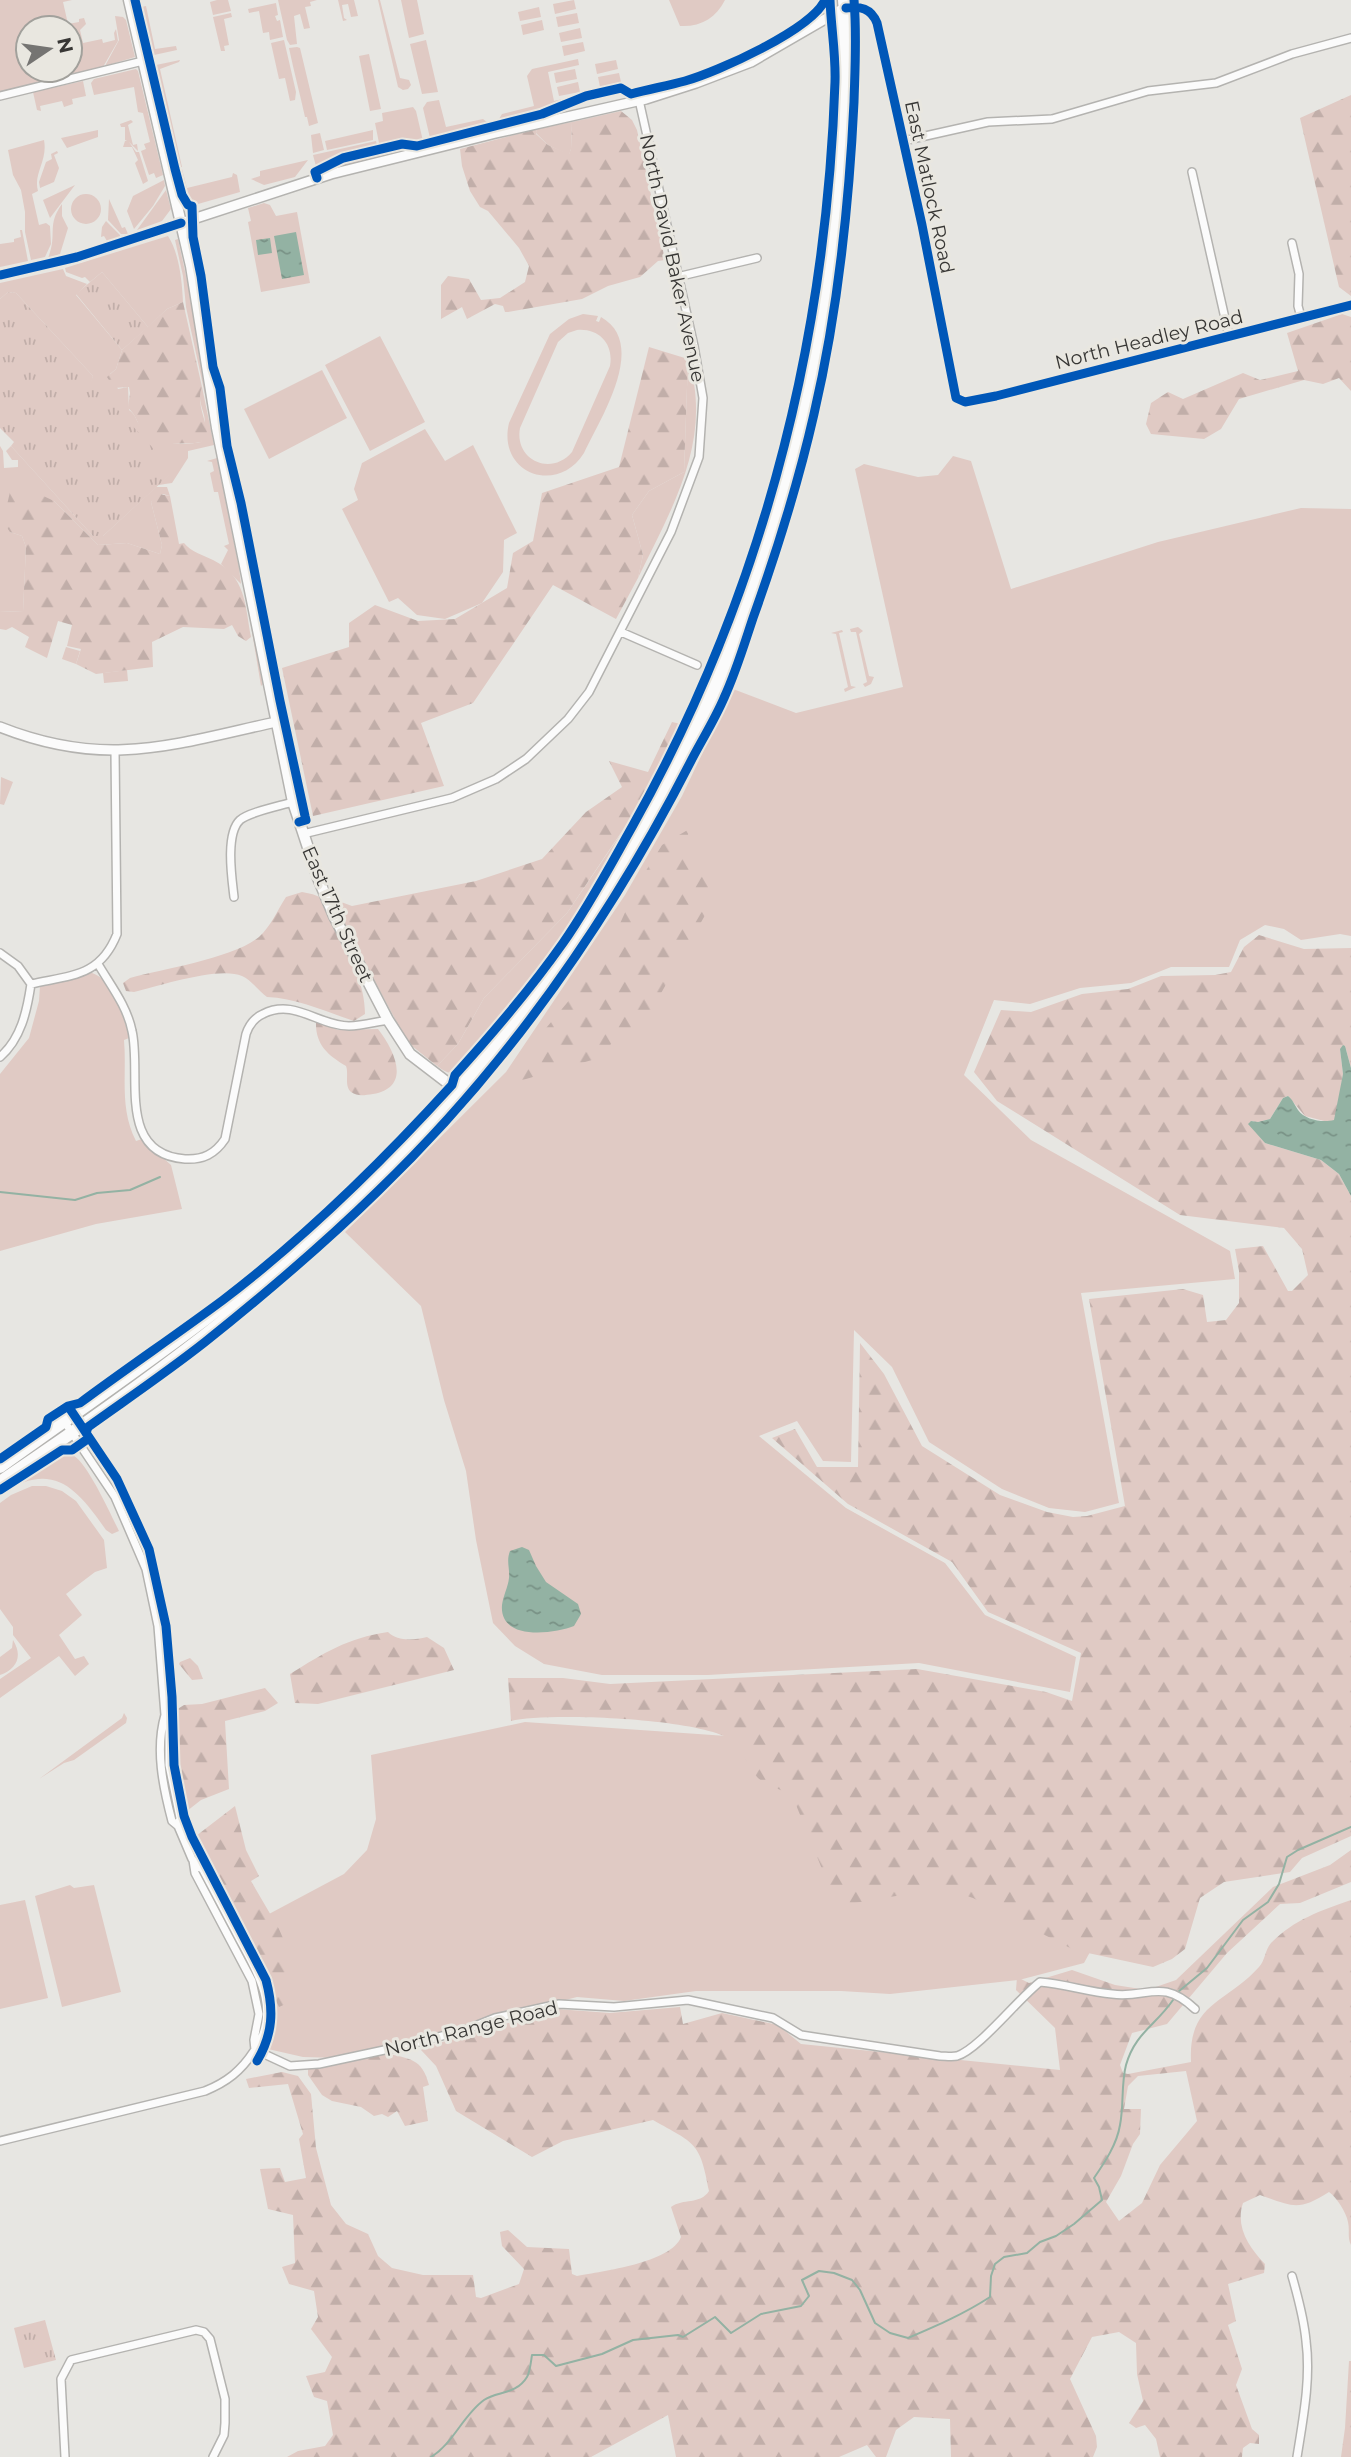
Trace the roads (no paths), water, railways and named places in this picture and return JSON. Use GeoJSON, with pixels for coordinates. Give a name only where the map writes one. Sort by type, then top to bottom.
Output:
{"type":"FeatureCollection","features":[{"type":"Feature","properties":{"kind":"highway"},"geometry":{"type":"LineString","coordinates":[[0,1482],[204,1337],[312,1246],[399,1165],[459,1092],[530,995],[607,882],[661,788],[720,675],[768,530],[791,448],[811,361],[832,211],[839,109],[839,25],[844,4]]}},
{"type":"Feature","properties":{"kind":"highway"},"geometry":{"type":"LineString","coordinates":[[0,1467],[223,1306],[288,1253],[375,1174],[459,1092]]}},
{"type":"Feature","properties":{"kind":"main road","name":"East 17th Street"},"geometry":{"type":"LineString","coordinates":[[129,0],[191,266],[217,428],[293,802],[334,916],[388,1020],[410,1054],[459,1092]]}},
{"type":"Feature","properties":{"kind":"street"},"geometry":{"type":"LineString","coordinates":[[0,275],[76,257],[331,174],[639,100],[696,83],[751,62],[844,4]]}},
{"type":"Feature","properties":{"kind":"street","name":"East Matlock Road"},"geometry":{"type":"LineString","coordinates":[[844,4],[869,11],[875,18],[956,398]]}},
{"type":"Feature","properties":{"kind":"street"},"geometry":{"type":"LineString","coordinates":[[903,141],[988,122],[1052,119],[1149,91],[1216,83],[1292,54],[1351,38]]}},
{"type":"Feature","properties":{"kind":"street"},"geometry":{"type":"LineString","coordinates":[[0,96],[143,61]]}},
{"type":"Feature","properties":{"kind":"street","name":"North David Baker Avenue"},"geometry":{"type":"LineString","coordinates":[[303,834],[452,798],[499,778],[526,759],[568,719],[589,692],[671,532],[699,457],[703,398],[694,346],[639,100]]}},
{"type":"Feature","properties":{"kind":"street"},"geometry":{"type":"LineString","coordinates":[[1192,172],[1229,336]]}},
{"type":"Feature","properties":{"kind":"street"},"geometry":{"type":"LineString","coordinates":[[1292,243],[1299,274],[1298,306],[1301,317]]}},
{"type":"Feature","properties":{"kind":"street"},"geometry":{"type":"LineString","coordinates":[[677,277],[757,258]]}},
{"type":"Feature","properties":{"kind":"street","name":"North Headley Road"},"geometry":{"type":"LineString","coordinates":[[956,398],[965,402],[996,396],[1351,305]]}},
{"type":"Feature","properties":{"kind":"street"},"geometry":{"type":"LineString","coordinates":[[621,632],[697,665]]}},
{"type":"Feature","properties":{"kind":"street"},"geometry":{"type":"LineString","coordinates":[[0,727],[32,740],[65,747],[115,751],[162,747],[276,722]]}},
{"type":"Feature","properties":{"kind":"street"},"geometry":{"type":"LineString","coordinates":[[31,984],[88,971],[111,949],[117,934],[115,751]]}},
{"type":"Feature","properties":{"kind":"street"},"geometry":{"type":"LineString","coordinates":[[234,897],[230,857],[235,827],[240,820],[293,802]]}},
{"type":"Feature","properties":{"kind":"street"},"geometry":{"type":"LineString","coordinates":[[0,954],[18,966],[31,984],[27,1010],[17,1035],[0,1057]]}},
{"type":"Feature","properties":{"kind":"street"},"geometry":{"type":"LineString","coordinates":[[98,964],[120,999],[133,1032],[135,1112],[144,1134],[164,1155],[197,1159],[218,1149],[225,1139],[246,1034],[249,1025],[258,1017],[277,1009],[289,1009],[348,1026],[388,1020]]}},
{"type":"Feature","properties":{"kind":"street"},"geometry":{"type":"LineString","coordinates":[[0,2141],[205,2091],[225,2082],[237,2073],[254,2051],[259,2014],[252,1981],[195,1873],[178,1826],[172,1821],[163,1781],[161,1728],[165,1715],[158,1626],[146,1570],[115,1497],[64,1421]]}},
{"type":"Feature","properties":{"kind":"street","name":"North Range Road"},"geometry":{"type":"LineString","coordinates":[[254,2051],[290,2066],[319,2064],[403,2046],[464,2030],[495,2018],[559,2004],[614,2007],[688,2000],[773,2018],[801,2035],[940,2056],[956,2056],[972,2048],[1040,1982],[1111,1994],[1126,1995],[1152,1990],[1170,1992],[1186,2000],[1195,2009]]}},
{"type":"Feature","properties":{"kind":"street"},"geometry":{"type":"LineString","coordinates":[[1292,2276],[1307,2356],[1306,2396],[1297,2457]]}},
{"type":"Feature","properties":{"kind":"street"},"geometry":{"type":"LineString","coordinates":[[65,2457],[61,2384],[63,2372],[71,2360],[196,2330],[204,2332],[210,2339],[225,2399],[224,2435],[213,2457]]}},
{"type":"Feature","properties":{"kind":"water"},"geometry":{"type":"Polygon","coordinates":[[[296,232],[304,275],[282,279],[274,236],[296,232]]]}},
{"type":"Feature","properties":{"kind":"water"},"geometry":{"type":"Polygon","coordinates":[[[270,238],[272,253],[258,255],[256,240],[270,238]]]}},
{"type":"Feature","properties":{"kind":"water"},"geometry":{"type":"Polygon","coordinates":[[[1343,1045],[1351,1068],[1351,1196],[1339,1174],[1321,1160],[1265,1143],[1248,1124],[1251,1121],[1270,1119],[1283,1098],[1288,1096],[1305,1116],[1320,1121],[1334,1120],[1343,1074],[1340,1049],[1343,1045]]]}},
{"type":"Feature","properties":{"kind":"water"},"geometry":{"type":"Polygon","coordinates":[[[522,1547],[529,1550],[546,1582],[578,1604],[581,1614],[574,1626],[553,1631],[529,1632],[509,1625],[503,1617],[502,1605],[509,1578],[510,1551],[522,1547]]]}},
{"type":"Feature","properties":{"kind":"waterway"},"geometry":{"type":"LineString","coordinates":[[0,1192],[75,1200],[97,1193],[130,1190],[160,1177]]}},
{"type":"Feature","properties":{"kind":"waterway"},"geometry":{"type":"LineString","coordinates":[[1178,1992],[1207,1968],[1243,1920],[1268,1902],[1279,1884],[1287,1857],[1351,1827]]}},
{"type":"Feature","properties":{"kind":"waterway"},"geometry":{"type":"LineString","coordinates":[[431,2457],[446,2445],[470,2413],[484,2400],[523,2383],[528,2375],[532,2355],[544,2355],[556,2366],[602,2354],[633,2340],[678,2335],[683,2337],[715,2317],[731,2333],[761,2314],[801,2306],[809,2296],[802,2280],[819,2271],[852,2280],[860,2290],[875,2323],[890,2333],[908,2338],[990,2297],[991,2276],[995,2264],[1004,2257],[1027,2253],[1040,2242],[1056,2236],[1102,2200],[1094,2178],[1110,2153],[1118,2132],[1126,2065],[1140,2037],[1173,2000]]}}]}
